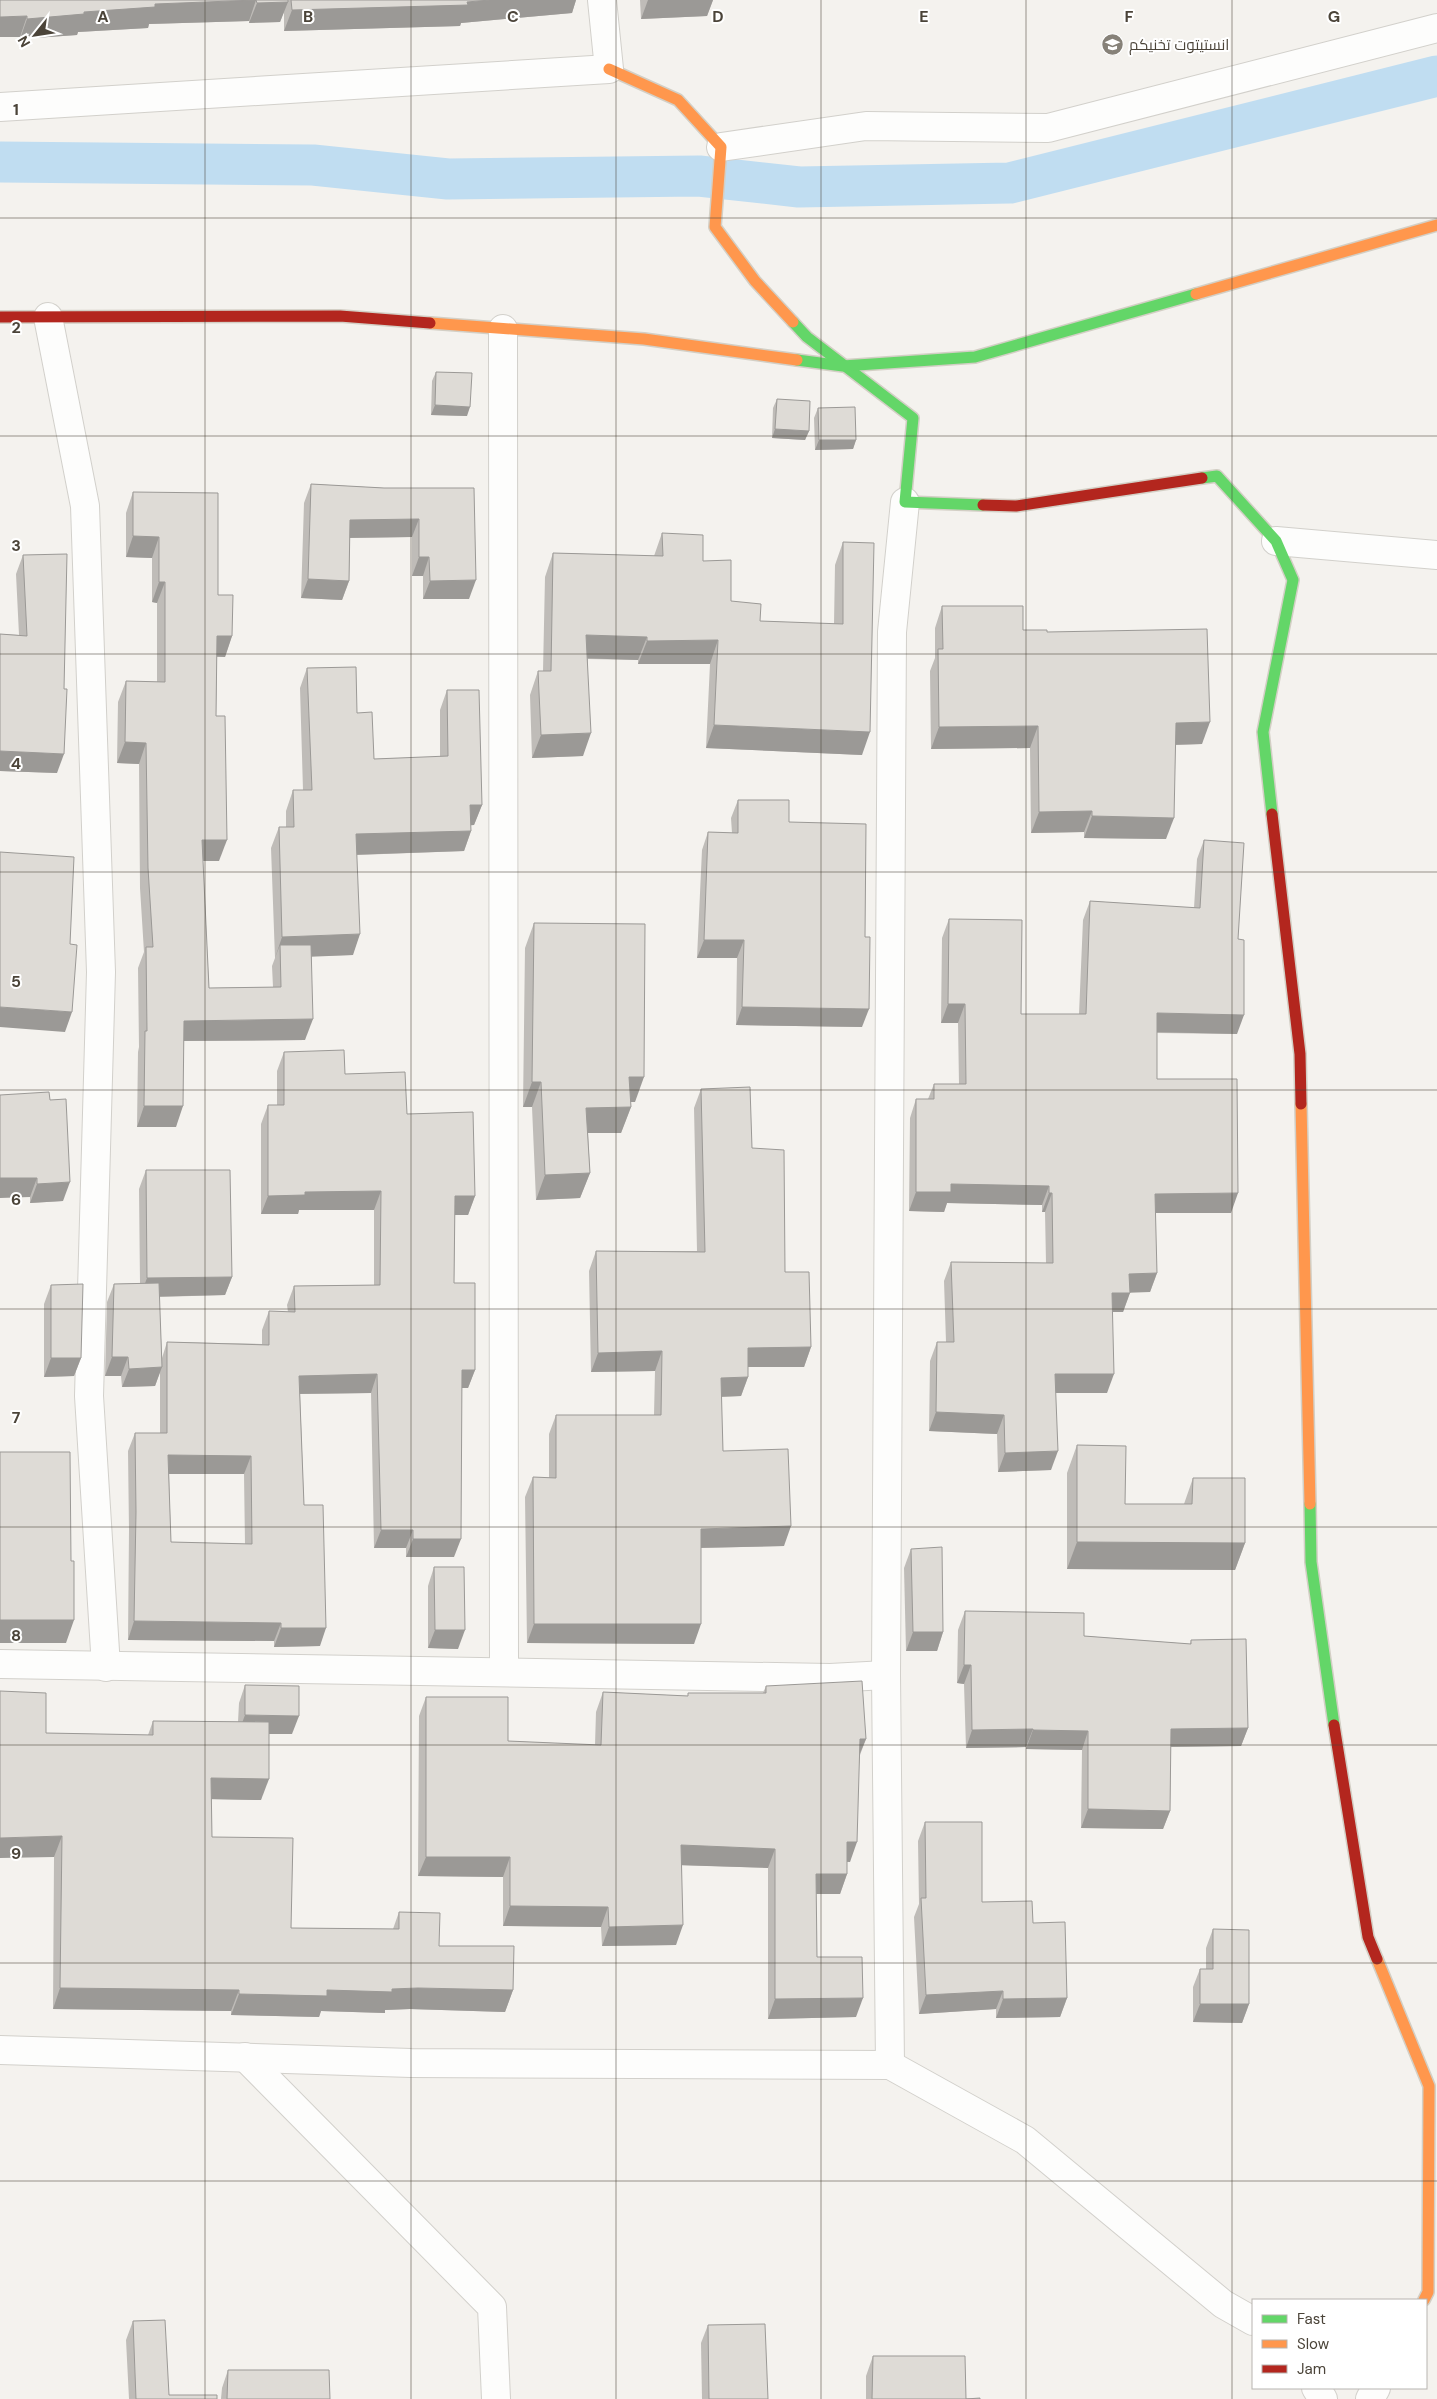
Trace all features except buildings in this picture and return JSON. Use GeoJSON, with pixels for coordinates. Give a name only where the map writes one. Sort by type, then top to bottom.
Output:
{"type":"FeatureCollection","features":[{"type":"Feature","properties":{"kind":"street"},"geometry":{"type":"LineString","coordinates":[[602,0],[609,70]]}},
{"type":"Feature","properties":{"kind":"street"},"geometry":{"type":"LineString","coordinates":[[721,147],[866,126],[1048,128],[1437,28]]}},
{"type":"Feature","properties":{"kind":"street"},"geometry":{"type":"LineString","coordinates":[[0,107],[609,70],[678,100],[721,147],[715,227],[755,281],[807,337],[842,366],[913,418],[892,632],[886,1676],[890,2066]]}},
{"type":"Feature","properties":{"kind":"street"},"geometry":{"type":"LineString","coordinates":[[0,317],[340,316],[644,340],[842,366],[975,356],[1437,225]]}},
{"type":"Feature","properties":{"kind":"street"},"geometry":{"type":"LineString","coordinates":[[48,317],[85,506],[101,972],[89,1396],[106,1667]]}},
{"type":"Feature","properties":{"kind":"street"},"geometry":{"type":"LineString","coordinates":[[503,329],[504,1672]]}},
{"type":"Feature","properties":{"kind":"street"},"geometry":{"type":"LineString","coordinates":[[905,502],[1016,506],[1217,476],[1276,541],[1293,580],[1263,732],[1300,1054],[1310,1562],[1345,1799],[1368,1937],[1430,2086],[1428,2292],[1424,2299]]}},
{"type":"Feature","properties":{"kind":"street"},"geometry":{"type":"LineString","coordinates":[[1276,541],[1437,555]]}},
{"type":"Feature","properties":{"kind":"street"},"geometry":{"type":"LineString","coordinates":[[0,1664],[830,1678],[886,1676]]}},
{"type":"Feature","properties":{"kind":"street"},"geometry":{"type":"LineString","coordinates":[[0,2050],[412,2063],[890,2066],[1025,2140],[1223,2304],[1252,2320]]}},
{"type":"Feature","properties":{"kind":"street"},"geometry":{"type":"LineString","coordinates":[[245,2058],[492,2307],[496,2399]]}},
{"type":"Feature","properties":{"kind":"waterway"},"geometry":{"type":"LineString","coordinates":[[0,162],[313,165],[448,179],[699,176],[799,187],[1010,183],[1437,76]]}},
{"type":"Feature","properties":{"kind":"traffic: fast"},"geometry":{"type":"LineString","coordinates":[[797,360],[843,366],[975,357],[1196,294]]}},
{"type":"Feature","properties":{"kind":"traffic: fast"},"geometry":{"type":"LineString","coordinates":[[793,322],[807,337],[913,418],[905,502],[983,505]]}},
{"type":"Feature","properties":{"kind":"traffic: fast"},"geometry":{"type":"LineString","coordinates":[[1202,478],[1217,476],[1276,541],[1293,580],[1263,732],[1272,814]]}},
{"type":"Feature","properties":{"kind":"traffic: fast"},"geometry":{"type":"LineString","coordinates":[[1310,1504],[1311,1562],[1334,1725]]}},
{"type":"Feature","properties":{"kind":"traffic: slow"},"geometry":{"type":"LineString","coordinates":[[609,69],[678,100],[721,147],[715,227],[755,281],[793,322]]}},
{"type":"Feature","properties":{"kind":"traffic: slow"},"geometry":{"type":"LineString","coordinates":[[1196,294],[1437,225]]}},
{"type":"Feature","properties":{"kind":"traffic: slow"},"geometry":{"type":"LineString","coordinates":[[430,323],[644,339],[797,360]]}},
{"type":"Feature","properties":{"kind":"traffic: slow"},"geometry":{"type":"LineString","coordinates":[[1301,1104],[1310,1504]]}},
{"type":"Feature","properties":{"kind":"traffic: slow"},"geometry":{"type":"LineString","coordinates":[[1377,1959],[1429,2086],[1428,2292],[1424,2299]]}},
{"type":"Feature","properties":{"kind":"traffic: jam"},"geometry":{"type":"LineString","coordinates":[[0,317],[340,316],[430,323]]}},
{"type":"Feature","properties":{"kind":"traffic: jam"},"geometry":{"type":"LineString","coordinates":[[983,505],[1016,506],[1202,478]]}},
{"type":"Feature","properties":{"kind":"traffic: jam"},"geometry":{"type":"LineString","coordinates":[[1272,814],[1300,1054],[1301,1104]]}},
{"type":"Feature","properties":{"kind":"traffic: jam"},"geometry":{"type":"LineString","coordinates":[[1334,1725],[1368,1937],[1377,1959]]}},
{"type":"Feature","properties":{"kind":"place","name":"انستیتوت تخنیکم"},"geometry":{"type":"Point","coordinates":[1113,45]}}]}
